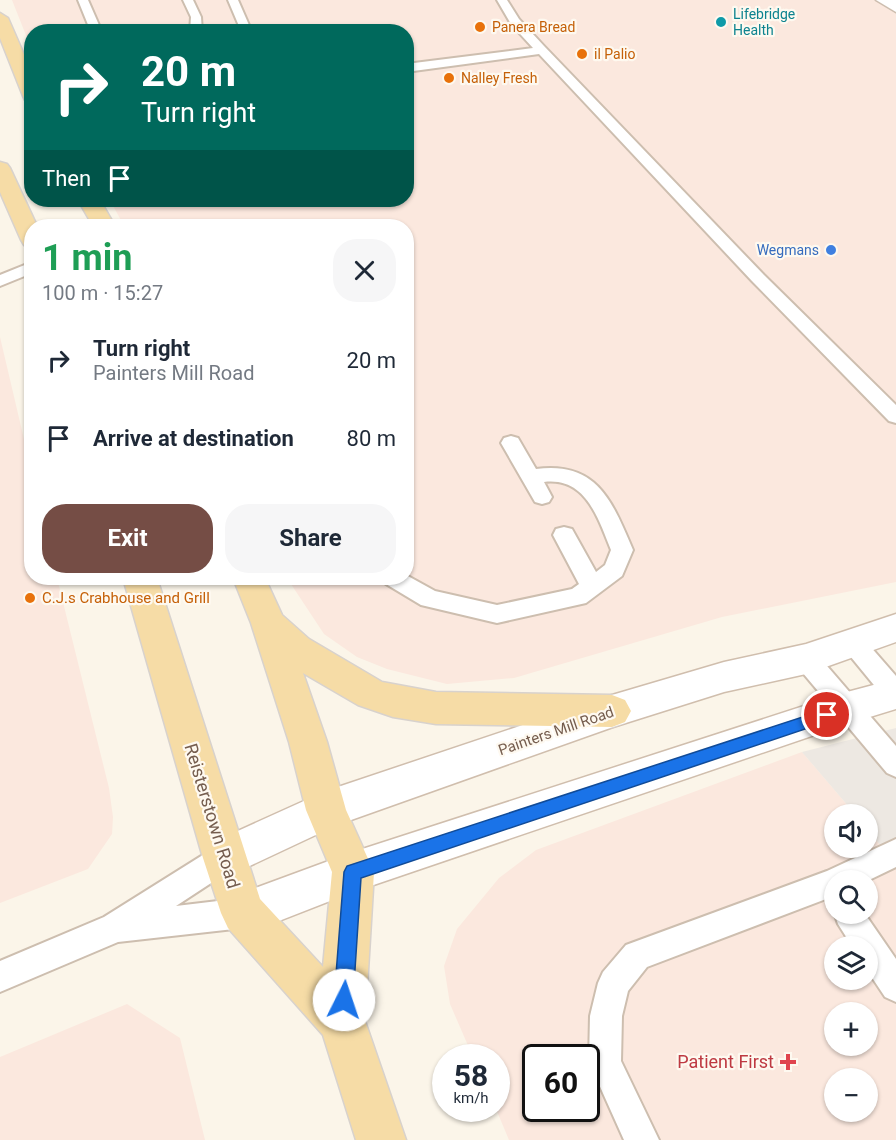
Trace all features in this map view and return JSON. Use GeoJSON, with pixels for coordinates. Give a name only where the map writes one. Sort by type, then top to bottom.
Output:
{"type":"FeatureCollection","features":[{"type":"Feature","properties":{"kind":"main road"},"geometry":{"type":"LineString","coordinates":[[884,0],[896,7]]}},
{"type":"Feature","properties":{"kind":"main road"},"geometry":{"type":"LineString","coordinates":[[0,18],[24,76]]}},
{"type":"Feature","properties":{"kind":"main road"},"geometry":{"type":"LineString","coordinates":[[0,168],[24,222]]}},
{"type":"Feature","properties":{"kind":"main road","name":"Reisterstown Road"},"geometry":{"type":"LineString","coordinates":[[142,585],[224,858],[243,913],[342,1021]]}},
{"type":"Feature","properties":{"kind":"main road","name":"Reisterstown Road"},"geometry":{"type":"LineString","coordinates":[[252,585],[268,623],[308,742],[326,810],[353,872],[342,1021],[381,1140]]}},
{"type":"Feature","properties":{"kind":"main road"},"geometry":{"type":"LineString","coordinates":[[268,623],[296,650],[318,664],[371,694],[393,701],[436,708],[612,711]]}},
{"type":"Feature","properties":{"kind":"main road","name":"Painters Mill Road"},"geometry":{"type":"LineString","coordinates":[[224,858],[326,810],[612,711],[724,677],[854,644],[896,628]]}},
{"type":"Feature","properties":{"kind":"main road"},"geometry":{"type":"LineString","coordinates":[[243,913],[353,872],[847,708],[896,694]]}},
{"type":"Feature","properties":{"kind":"lane"},"geometry":{"type":"LineString","coordinates":[[83,0],[94,24]]}},
{"type":"Feature","properties":{"kind":"lane"},"geometry":{"type":"LineString","coordinates":[[188,0],[196,17],[196,24]]}},
{"type":"Feature","properties":{"kind":"lane"},"geometry":{"type":"LineString","coordinates":[[233,0],[243,24]]}},
{"type":"Feature","properties":{"kind":"lane"},"geometry":{"type":"LineString","coordinates":[[502,0],[505,9],[533,40],[758,278],[854,371],[896,417]]}},
{"type":"Feature","properties":{"kind":"lane"},"geometry":{"type":"LineString","coordinates":[[414,55],[533,40]]}},
{"type":"Feature","properties":{"kind":"lane"},"geometry":{"type":"LineString","coordinates":[[414,67],[543,50]]}},
{"type":"Feature","properties":{"kind":"lane"},"geometry":{"type":"LineString","coordinates":[[0,281],[24,270]]}},
{"type":"Feature","properties":{"kind":"lane"},"geometry":{"type":"LineString","coordinates":[[511,443],[542,497]]}},
{"type":"Feature","properties":{"kind":"lane"},"geometry":{"type":"LineString","coordinates":[[406,585],[429,599],[497,614],[578,597],[614,570],[622,550],[609,520],[587,486],[561,474],[530,477]]}},
{"type":"Feature","properties":{"kind":"lane"},"geometry":{"type":"LineString","coordinates":[[564,535],[592,586]]}},
{"type":"Feature","properties":{"kind":"lane"},"geometry":{"type":"LineString","coordinates":[[854,644],[896,694]]}},
{"type":"Feature","properties":{"kind":"lane"},"geometry":{"type":"LineString","coordinates":[[806,658],[896,765]]}},
{"type":"Feature","properties":{"kind":"lane"},"geometry":{"type":"LineString","coordinates":[[863,870],[896,853]]}},
{"type":"Feature","properties":{"kind":"lane"},"geometry":{"type":"LineString","coordinates":[[0,977],[115,928],[224,858]]}},
{"type":"Feature","properties":{"kind":"lane"},"geometry":{"type":"LineString","coordinates":[[642,1140],[605,1062],[606,1016],[614,983],[637,956],[824,888]]}},
{"type":"Feature","properties":{"kind":"lane"},"geometry":{"type":"LineString","coordinates":[[115,928],[243,913]]}},
{"type":"Feature","properties":{"kind":"lane"},"geometry":{"type":"LineString","coordinates":[[855,924],[896,986]]}},
{"type":"Feature","properties":{"kind":"shaded area"},"geometry":{"type":"Polygon","coordinates":[[[12,0],[896,0],[896,582],[722,617],[514,678],[447,684],[387,669],[357,657],[324,634],[292,585],[414,585],[414,219],[120,219],[114,207],[414,207],[414,24],[24,24],[24,30],[12,0]]]}},
{"type":"Feature","properties":{"kind":"shaded area"},"geometry":{"type":"Polygon","coordinates":[[[0,337],[24,439],[24,585],[59,585],[109,788],[113,817],[112,834],[88,869],[0,903],[0,337]]]}},
{"type":"Feature","properties":{"kind":"shaded area"},"geometry":{"type":"Polygon","coordinates":[[[896,728],[896,864],[878,842],[878,804],[846,804],[802,752],[896,728]]]}},
{"type":"Feature","properties":{"kind":"shaded area"},"geometry":{"type":"Polygon","coordinates":[[[802,752],[846,804],[824,804],[824,858],[878,858],[878,842],[896,864],[896,1140],[509,1140],[501,1122],[510,1122],[510,1044],[467,1044],[450,1004],[444,966],[457,929],[499,878],[536,850],[802,752]]]}},
{"type":"Feature","properties":{"kind":"shaded area"},"geometry":{"type":"Polygon","coordinates":[[[127,1004],[180,1038],[205,1140],[0,1140],[0,1057],[127,1004]]]}},
{"type":"Feature","properties":{"kind":"place","name":"Lifebridge Health"},"geometry":{"type":"Point","coordinates":[721,22]}},
{"type":"Feature","properties":{"kind":"place","name":"Panera Bread"},"geometry":{"type":"Point","coordinates":[480,27]}},
{"type":"Feature","properties":{"kind":"place","name":"il Palio"},"geometry":{"type":"Point","coordinates":[582,54]}},
{"type":"Feature","properties":{"kind":"place","name":"Nalley Fresh"},"geometry":{"type":"Point","coordinates":[449,78]}},
{"type":"Feature","properties":{"kind":"place","name":"Wegmans"},"geometry":{"type":"Point","coordinates":[831,250]}},
{"type":"Feature","properties":{"kind":"place","name":"C.J.s Crabhouse and Grill"},"geometry":{"type":"Point","coordinates":[30,598]}},
{"type":"Feature","properties":{"kind":"place","name":"Patient First"},"geometry":{"type":"Point","coordinates":[788,1062]}},
{"type":"Feature","properties":{"kind":"route"},"geometry":{"type":"LineString","coordinates":[[344,1000],[353,872],[827,715]]}}]}
